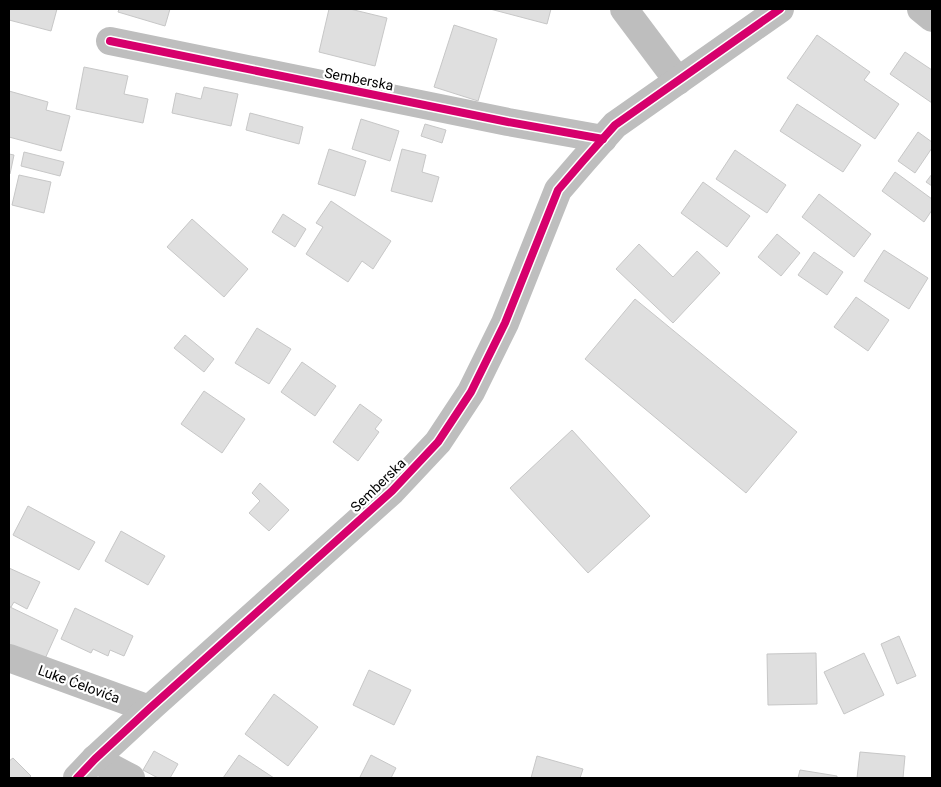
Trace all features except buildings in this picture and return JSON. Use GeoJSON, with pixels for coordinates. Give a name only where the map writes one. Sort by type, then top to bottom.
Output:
{"type":"FeatureCollection","features":[{"type":"Feature","properties":{"kind":"main road"},"geometry":{"type":"LineString","coordinates":[[624,9],[678,81]]}},
{"type":"Feature","properties":{"kind":"main road","name":"Semberska"},"geometry":{"type":"LineString","coordinates":[[77,778],[149,709],[392,491],[438,442],[471,392],[505,323],[558,190],[582,161],[615,125],[780,9]]}},
{"type":"Feature","properties":{"kind":"main road"},"geometry":{"type":"LineString","coordinates":[[921,9],[932,18]]}},
{"type":"Feature","properties":{"kind":"main road","name":"Semberska"},"geometry":{"type":"LineString","coordinates":[[110,41],[508,122],[603,139]]}},
{"type":"Feature","properties":{"kind":"main road","name":"Luke Ćelovića"},"geometry":{"type":"LineString","coordinates":[[9,658],[149,709]]}},
{"type":"Feature","properties":{"kind":"main road"},"geometry":{"type":"LineString","coordinates":[[95,759],[131,778]]}},
{"type":"Feature","properties":{"kind":"cycle path"},"geometry":{"type":"LineString","coordinates":[[77,778],[149,709],[392,491],[438,442],[471,392],[505,323],[558,190],[615,125],[780,9]]}},
{"type":"Feature","properties":{"kind":"cycle path"},"geometry":{"type":"LineString","coordinates":[[110,41],[508,122],[603,139]]}}]}
